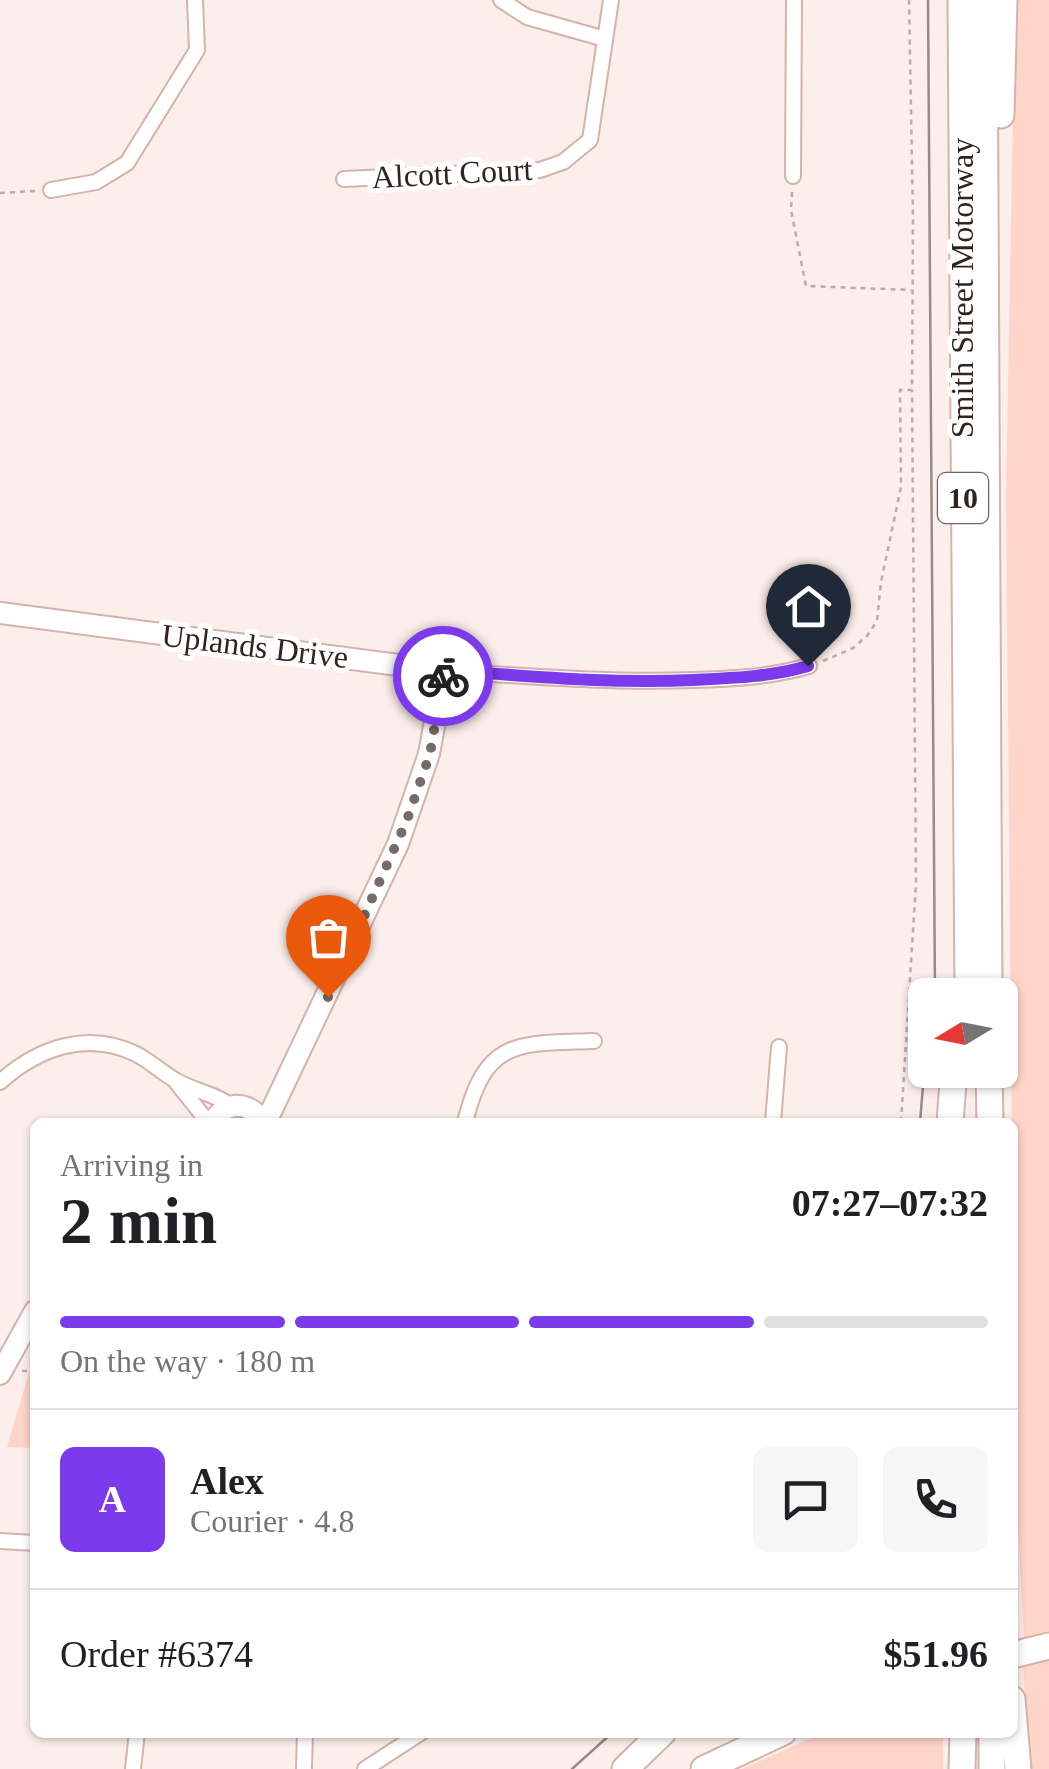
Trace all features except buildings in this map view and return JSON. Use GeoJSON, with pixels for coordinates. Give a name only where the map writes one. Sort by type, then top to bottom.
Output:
{"type":"FeatureCollection","features":[{"type":"Feature","properties":{"kind":"highway","name":"Smith Street Motorway"},"geometry":{"type":"LineString","coordinates":[[961,0],[968,978]]}},
{"type":"Feature","properties":{"kind":"highway","name":"Smith Street Motorway"},"geometry":{"type":"LineString","coordinates":[[984,0],[989,978]]}},
{"type":"Feature","properties":{"kind":"highway"},"geometry":{"type":"LineString","coordinates":[[986,338],[997,291],[1004,0]]}},
{"type":"Feature","properties":{"kind":"highway"},"geometry":{"type":"LineString","coordinates":[[950,1118],[953,1088]]}},
{"type":"Feature","properties":{"kind":"highway"},"geometry":{"type":"LineString","coordinates":[[968,1088],[968,1118]]}},
{"type":"Feature","properties":{"kind":"highway"},"geometry":{"type":"LineString","coordinates":[[989,1088],[990,1118]]}},
{"type":"Feature","properties":{"kind":"highway"},"geometry":{"type":"LineString","coordinates":[[1018,1654],[1044,1647]]}},
{"type":"Feature","properties":{"kind":"highway"},"geometry":{"type":"LineString","coordinates":[[625,1769],[657,1738]]}},
{"type":"Feature","properties":{"kind":"highway"},"geometry":{"type":"LineString","coordinates":[[704,1769],[769,1738]]}},
{"type":"Feature","properties":{"kind":"highway"},"geometry":{"type":"LineString","coordinates":[[962,1769],[963,1738]]}},
{"type":"Feature","properties":{"kind":"highway"},"geometry":{"type":"LineString","coordinates":[[992,1738],[992,1769]]}},
{"type":"Feature","properties":{"kind":"highway"},"geometry":{"type":"LineString","coordinates":[[1015,1738],[1018,1769]]}},
{"type":"Feature","properties":{"kind":"street"},"geometry":{"type":"LineString","coordinates":[[51,190],[96,182],[127,163],[196,50],[195,0]]}},
{"type":"Feature","properties":{"kind":"street"},"geometry":{"type":"LineString","coordinates":[[501,0],[527,18],[605,39]]}},
{"type":"Feature","properties":{"kind":"street","name":"Alcott Court"},"geometry":{"type":"LineString","coordinates":[[344,179],[540,170],[563,162],[590,140],[611,0]]}},
{"type":"Feature","properties":{"kind":"street"},"geometry":{"type":"LineString","coordinates":[[793,176],[794,0]]}},
{"type":"Feature","properties":{"kind":"street","name":"Uplands Drive"},"geometry":{"type":"LineString","coordinates":[[0,614],[552,680],[762,678],[808,666]]}},
{"type":"Feature","properties":{"kind":"street"},"geometry":{"type":"LineString","coordinates":[[252,1115],[288,1071],[328,997],[398,844],[430,754],[444,670]]}},
{"type":"Feature","properties":{"kind":"street"},"geometry":{"type":"LineString","coordinates":[[466,1118],[486,1068],[507,1051],[534,1044],[594,1041]]}},
{"type":"Feature","properties":{"kind":"street"},"geometry":{"type":"LineString","coordinates":[[0,1082],[18,1066],[48,1050],[96,1042],[132,1052],[176,1081],[252,1115]]}},
{"type":"Feature","properties":{"kind":"street"},"geometry":{"type":"LineString","coordinates":[[774,1118],[779,1047]]}},
{"type":"Feature","properties":{"kind":"street"},"geometry":{"type":"LineString","coordinates":[[176,1081],[208,1118]]}},
{"type":"Feature","properties":{"kind":"street"},"geometry":{"type":"LineString","coordinates":[[215,1118],[219,1113],[252,1115]]}},
{"type":"Feature","properties":{"kind":"street"},"geometry":{"type":"LineString","coordinates":[[10,1372],[30,1323]]}},
{"type":"Feature","properties":{"kind":"street"},"geometry":{"type":"LineString","coordinates":[[0,1541],[30,1543]]}},
{"type":"Feature","properties":{"kind":"street"},"geometry":{"type":"LineString","coordinates":[[133,1769],[136,1738]]}},
{"type":"Feature","properties":{"kind":"street"},"geometry":{"type":"LineString","coordinates":[[304,1769],[305,1738]]}},
{"type":"Feature","properties":{"kind":"street"},"geometry":{"type":"LineString","coordinates":[[365,1769],[413,1738]]}},
{"type":"Feature","properties":{"kind":"path"},"geometry":{"type":"LineString","coordinates":[[901,1118],[916,883],[909,0]]}},
{"type":"Feature","properties":{"kind":"path"},"geometry":{"type":"LineString","coordinates":[[793,176],[791,210],[806,286],[911,290]]}},
{"type":"Feature","properties":{"kind":"path"},"geometry":{"type":"LineString","coordinates":[[0,193],[51,190]]}},
{"type":"Feature","properties":{"kind":"path"},"geometry":{"type":"LineString","coordinates":[[808,666],[852,648],[877,622],[881,582],[901,487],[900,390],[912,390]]}},
{"type":"Feature","properties":{"kind":"shaded area"},"geometry":{"type":"Polygon","coordinates":[[[1015,0],[1049,0],[1049,1631],[1024,1638],[1018,1530],[1018,1118],[1012,1118],[1011,1088],[1018,1088],[1018,978],[1010,978],[1006,495],[1015,0]]]}},
{"type":"Feature","properties":{"kind":"shaded area"},"geometry":{"type":"Polygon","coordinates":[[[30,1369],[30,1448],[7,1447],[30,1369]]]}},
{"type":"Feature","properties":{"kind":"shaded area"},"geometry":{"type":"Polygon","coordinates":[[[1049,1660],[1049,1769],[1030,1769],[1023,1665],[1049,1660]]]}},
{"type":"Feature","properties":{"kind":"shaded area"},"geometry":{"type":"Polygon","coordinates":[[[812,1738],[943,1738],[943,1769],[742,1769],[812,1738]]]}},
{"type":"Feature","properties":{"kind":"tram line"},"geometry":{"type":"LineString","coordinates":[[928,0],[935,978]]}},
{"type":"Feature","properties":{"kind":"tram line"},"geometry":{"type":"LineString","coordinates":[[920,1118],[923,1088]]}},
{"type":"Feature","properties":{"kind":"tram line"},"geometry":{"type":"LineString","coordinates":[[572,1769],[606,1738]]}},
{"type":"Feature","properties":{"kind":"way so far"},"geometry":{"type":"LineString","coordinates":[[328,997],[407,820],[430,754],[443,676]]}},
{"type":"Feature","properties":{"kind":"route"},"geometry":{"type":"LineString","coordinates":[[443,676],[444,670],[552,680],[652,682],[762,678],[808,666]]}}]}
